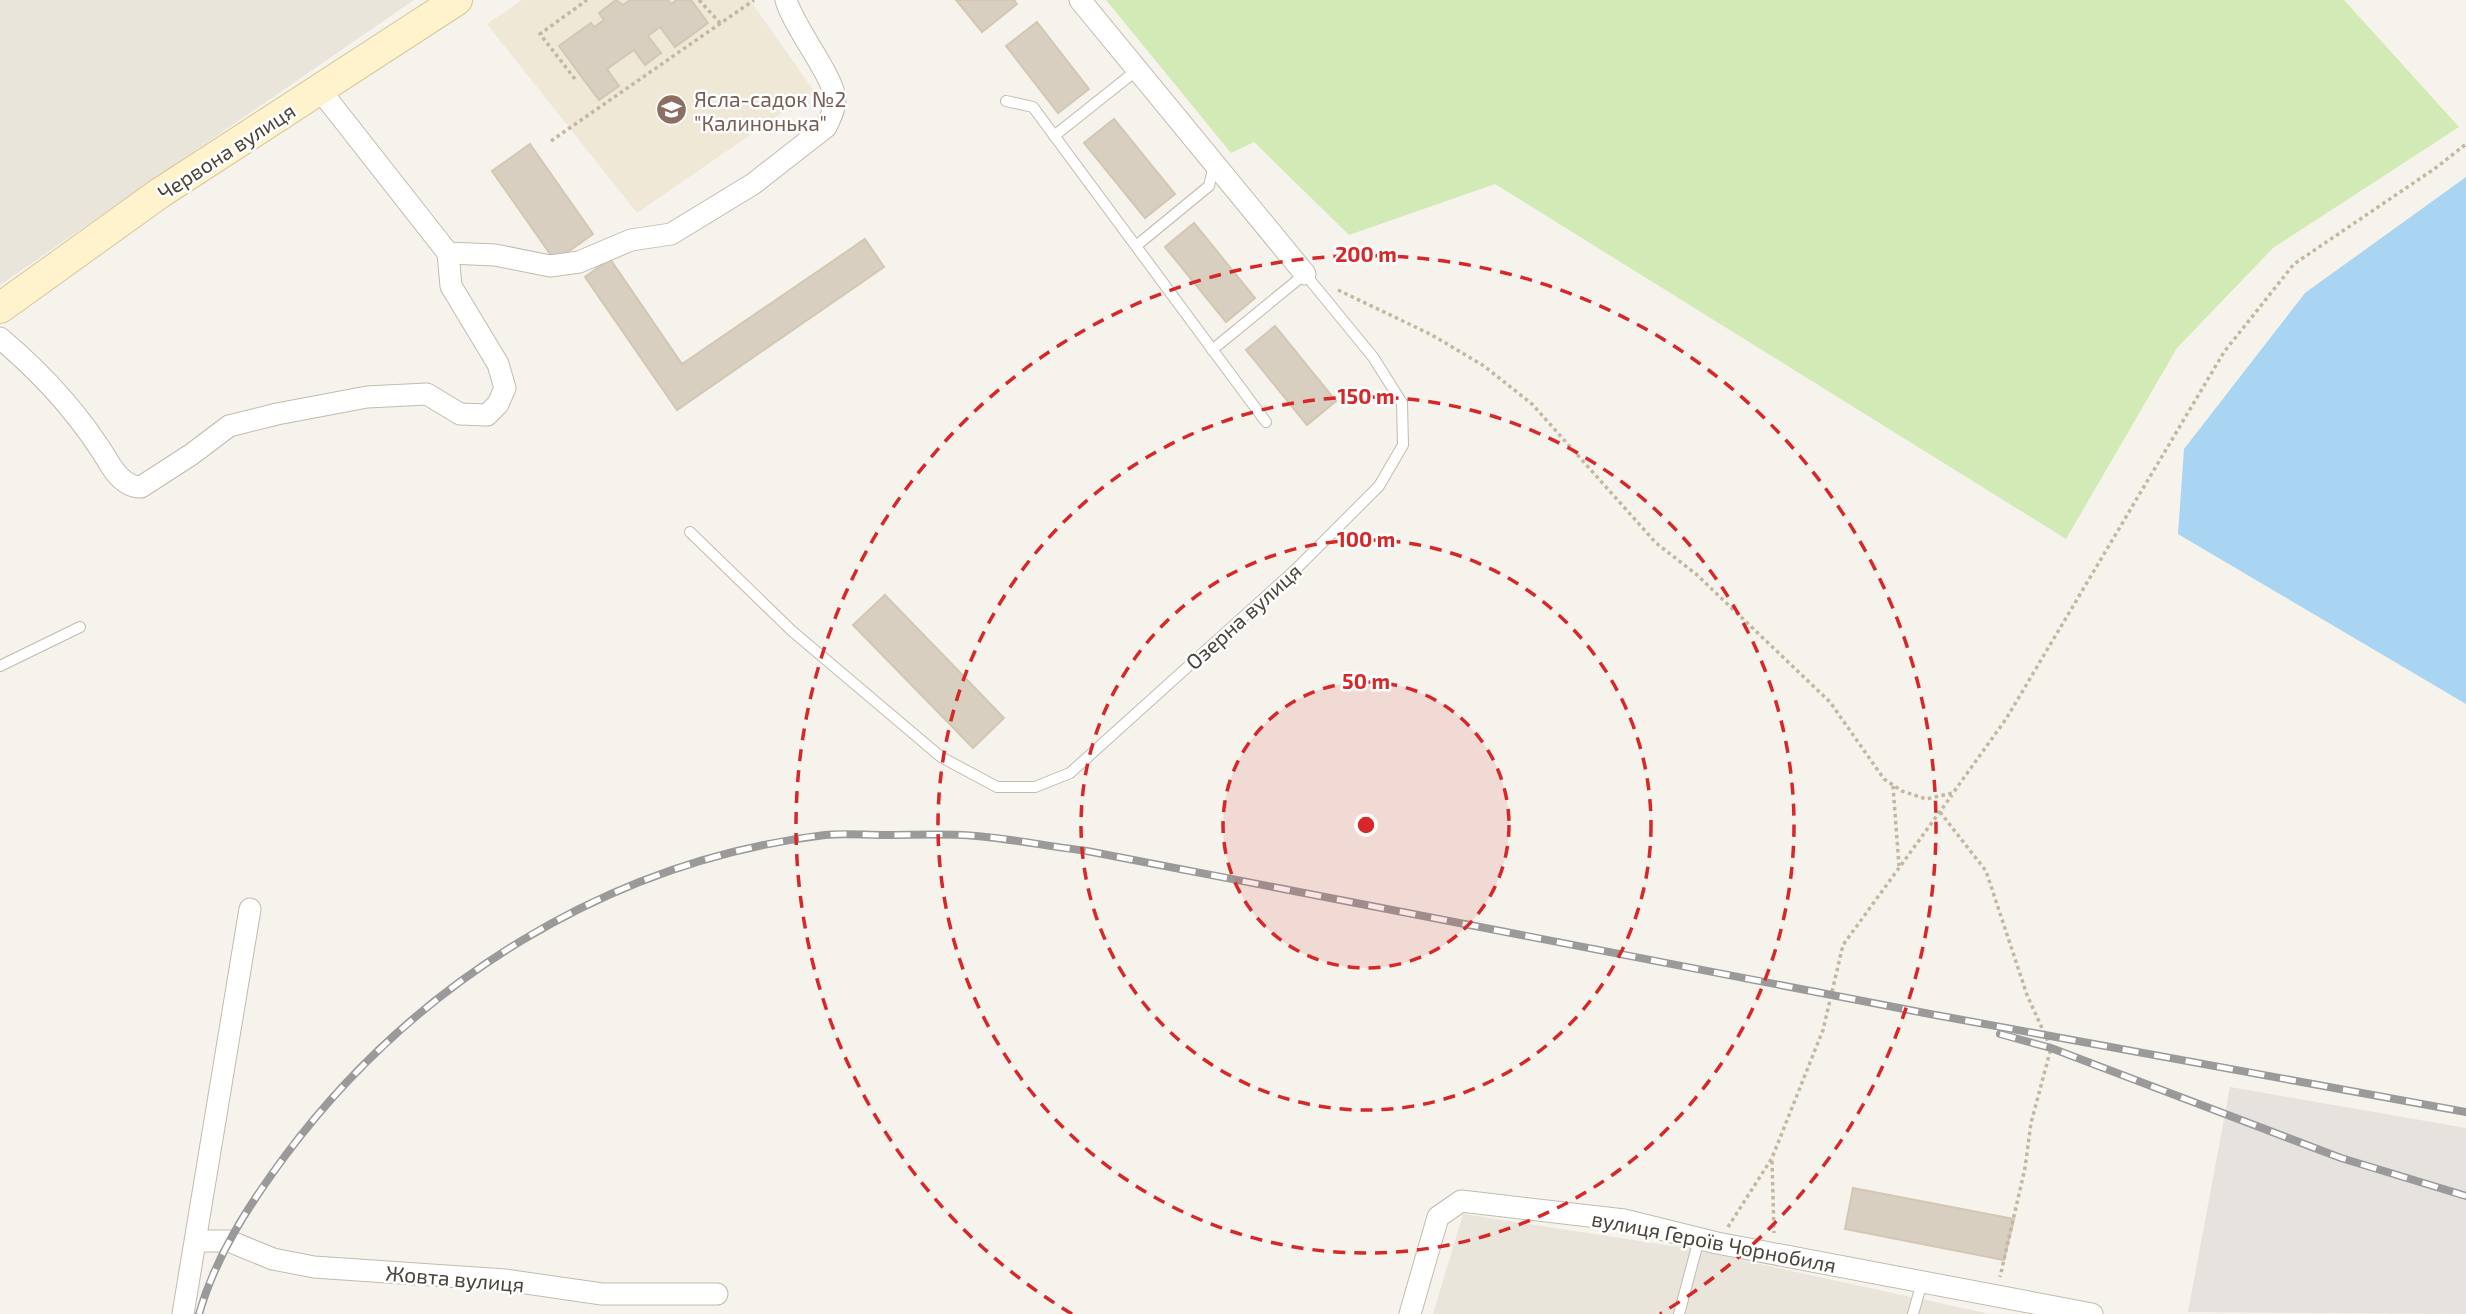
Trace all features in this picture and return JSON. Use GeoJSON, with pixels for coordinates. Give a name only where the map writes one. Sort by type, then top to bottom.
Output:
{"type":"FeatureCollection","features":[{"type":"Feature","properties":{"kind":"main road","name":"Червона вулиця"},"geometry":{"type":"LineString","coordinates":[[0,308],[160,193],[457,0]]}},
{"type":"Feature","properties":{"kind":"street"},"geometry":{"type":"LineString","coordinates":[[448,253],[495,255],[550,266],[579,262],[631,240],[671,234],[753,184],[826,127],[835,101],[828,82],[794,23],[786,0]]}},
{"type":"Feature","properties":{"kind":"street","name":"Озерна вулиця"},"geometry":{"type":"LineString","coordinates":[[1080,0],[1305,274]]}},
{"type":"Feature","properties":{"kind":"street"},"geometry":{"type":"LineString","coordinates":[[0,338],[27,360],[88,427],[118,476],[132,487],[141,487],[229,426],[276,414],[367,397],[427,394],[460,414],[487,415],[498,404],[505,387],[498,364],[451,286],[448,253],[320,90]]}},
{"type":"Feature","properties":{"kind":"street"},"geometry":{"type":"LineString","coordinates":[[183,1314],[198,1241],[250,909]]}},
{"type":"Feature","properties":{"kind":"street","name":"вулиця Героїв Чорнобиля"},"geometry":{"type":"LineString","coordinates":[[1409,1314],[1438,1217],[1461,1201],[1624,1220],[1708,1241],[2092,1314]]}},
{"type":"Feature","properties":{"kind":"street","name":"Жовта вулиця"},"geometry":{"type":"LineString","coordinates":[[198,1241],[229,1241],[274,1259],[314,1267],[505,1280],[603,1294],[717,1294]]}},
{"type":"Feature","properties":{"kind":"lane"},"geometry":{"type":"LineString","coordinates":[[1054,136],[1137,70]]}},
{"type":"Feature","properties":{"kind":"lane"},"geometry":{"type":"LineString","coordinates":[[1006,101],[1033,107],[1266,422]]}},
{"type":"Feature","properties":{"kind":"lane"},"geometry":{"type":"LineString","coordinates":[[1136,246],[1209,186],[1214,164]]}},
{"type":"Feature","properties":{"kind":"lane"},"geometry":{"type":"LineString","coordinates":[[1212,350],[1305,274]]}},
{"type":"Feature","properties":{"kind":"lane","name":"Озерна вулиця"},"geometry":{"type":"LineString","coordinates":[[690,532],[792,631],[941,757],[998,787],[1035,787],[1058,780],[1070,774],[1295,570],[1379,486],[1403,445],[1402,403],[1373,357],[1305,274]]}},
{"type":"Feature","properties":{"kind":"lane"},"geometry":{"type":"LineString","coordinates":[[0,666],[80,627]]}},
{"type":"Feature","properties":{"kind":"lane"},"geometry":{"type":"LineString","coordinates":[[1679,1314],[1708,1241]]}},
{"type":"Feature","properties":{"kind":"lane"},"geometry":{"type":"LineString","coordinates":[[1913,1314],[1922,1282]]}},
{"type":"Feature","properties":{"kind":"path"},"geometry":{"type":"LineString","coordinates":[[575,79],[540,34],[587,0]]}},
{"type":"Feature","properties":{"kind":"path"},"geometry":{"type":"LineString","coordinates":[[699,0],[721,24]]}},
{"type":"Feature","properties":{"kind":"path"},"geometry":{"type":"LineString","coordinates":[[551,141],[754,0]]}},
{"type":"Feature","properties":{"kind":"path"},"geometry":{"type":"LineString","coordinates":[[1708,1241],[1772,1158],[1823,1030],[1843,945],[2006,719],[2224,352],[2294,264],[2437,167],[2466,144]]}},
{"type":"Feature","properties":{"kind":"path"},"geometry":{"type":"LineString","coordinates":[[1305,274],[1432,335],[1483,366],[1532,404],[1656,542],[1696,574],[1830,702],[1884,779],[1926,799],[1953,793]]}},
{"type":"Feature","properties":{"kind":"path"},"geometry":{"type":"LineString","coordinates":[[1893,784],[1899,868]]}},
{"type":"Feature","properties":{"kind":"path"},"geometry":{"type":"LineString","coordinates":[[1940,811],[1986,872],[2027,995],[2051,1048],[2031,1123],[2025,1168],[1996,1295]]}},
{"type":"Feature","properties":{"kind":"path"},"geometry":{"type":"LineString","coordinates":[[1772,1158],[1775,1254]]}},
{"type":"Feature","properties":{"kind":"shaded area"},"geometry":{"type":"Polygon","coordinates":[[[0,0],[414,0],[0,285],[0,0]]]}},
{"type":"Feature","properties":{"kind":"shaded area","name":"Ясла-садок №2 \"Калинонька\""},"geometry":{"type":"Polygon","coordinates":[[[522,0],[750,0],[814,91],[637,213],[487,24],[522,0]]]}},
{"type":"Feature","properties":{"kind":"shaded area"},"geometry":{"type":"Polygon","coordinates":[[[2230,1087],[2466,1128],[2466,1314],[2188,1312],[2230,1087]]]}},
{"type":"Feature","properties":{"kind":"shaded area"},"geometry":{"type":"Polygon","coordinates":[[[1463,1214],[1685,1248],[1990,1314],[1433,1314],[1463,1214]]]}},
{"type":"Feature","properties":{"kind":"green space"},"geometry":{"type":"Polygon","coordinates":[[[1106,0],[2344,0],[2459,127],[2273,248],[2177,348],[2066,539],[1495,184],[1349,235],[1254,142],[1231,153],[1106,0]]]}},
{"type":"Feature","properties":{"kind":"water"},"geometry":{"type":"Polygon","coordinates":[[[2466,177],[2466,704],[2178,534],[2184,449],[2305,293],[2466,177]]]}},
{"type":"Feature","properties":{"kind":"building"},"geometry":{"type":"Polygon","coordinates":[[[616,0],[623,5],[630,0],[668,0],[671,4],[677,0],[691,0],[708,23],[675,47],[660,27],[648,36],[661,53],[645,65],[634,50],[607,69],[619,86],[599,100],[559,46],[591,23],[594,27],[604,20],[599,13],[616,0]]]}},
{"type":"Feature","properties":{"kind":"building"},"geometry":{"type":"Polygon","coordinates":[[[956,0],[1014,0],[1017,4],[982,32],[956,0]]]}},
{"type":"Feature","properties":{"kind":"building"},"geometry":{"type":"Polygon","coordinates":[[[1037,22],[1089,89],[1058,113],[1006,46],[1037,22]]]}},
{"type":"Feature","properties":{"kind":"building"},"geometry":{"type":"Polygon","coordinates":[[[1114,119],[1175,194],[1145,218],[1084,143],[1114,119]]]}},
{"type":"Feature","properties":{"kind":"building"},"geometry":{"type":"Polygon","coordinates":[[[530,144],[593,234],[555,261],[492,171],[530,144]]]}},
{"type":"Feature","properties":{"kind":"building"},"geometry":{"type":"Polygon","coordinates":[[[1194,223],[1255,298],[1226,322],[1165,247],[1194,223]]]}},
{"type":"Feature","properties":{"kind":"building"},"geometry":{"type":"Polygon","coordinates":[[[865,239],[884,267],[677,410],[585,277],[610,259],[682,364],[865,239]]]}},
{"type":"Feature","properties":{"kind":"building"},"geometry":{"type":"Polygon","coordinates":[[[1275,326],[1336,401],[1307,425],[1246,350],[1275,326]]]}},
{"type":"Feature","properties":{"kind":"building"},"geometry":{"type":"Polygon","coordinates":[[[885,595],[1004,718],[973,748],[853,625],[885,595]]]}},
{"type":"Feature","properties":{"kind":"building"},"geometry":{"type":"Polygon","coordinates":[[[1853,1188],[2014,1219],[2004,1260],[1845,1229],[1853,1188]]]}},
{"type":"Feature","properties":{"kind":"railway"},"geometry":{"type":"LineString","coordinates":[[199,1314],[224,1251],[285,1156],[336,1094],[393,1037],[455,985],[522,940],[593,902],[667,872],[745,849],[825,835],[962,835],[1087,851],[1930,1014],[2466,1112]]}},
{"type":"Feature","properties":{"kind":"railway"},"geometry":{"type":"LineString","coordinates":[[2000,1034],[2051,1048],[2341,1158],[2466,1196]]}},
{"type":"Feature","properties":{"kind":"place","name":"Ясла-садок №2 \"Калинонька\""},"geometry":{"type":"Point","coordinates":[671,110]}}]}
